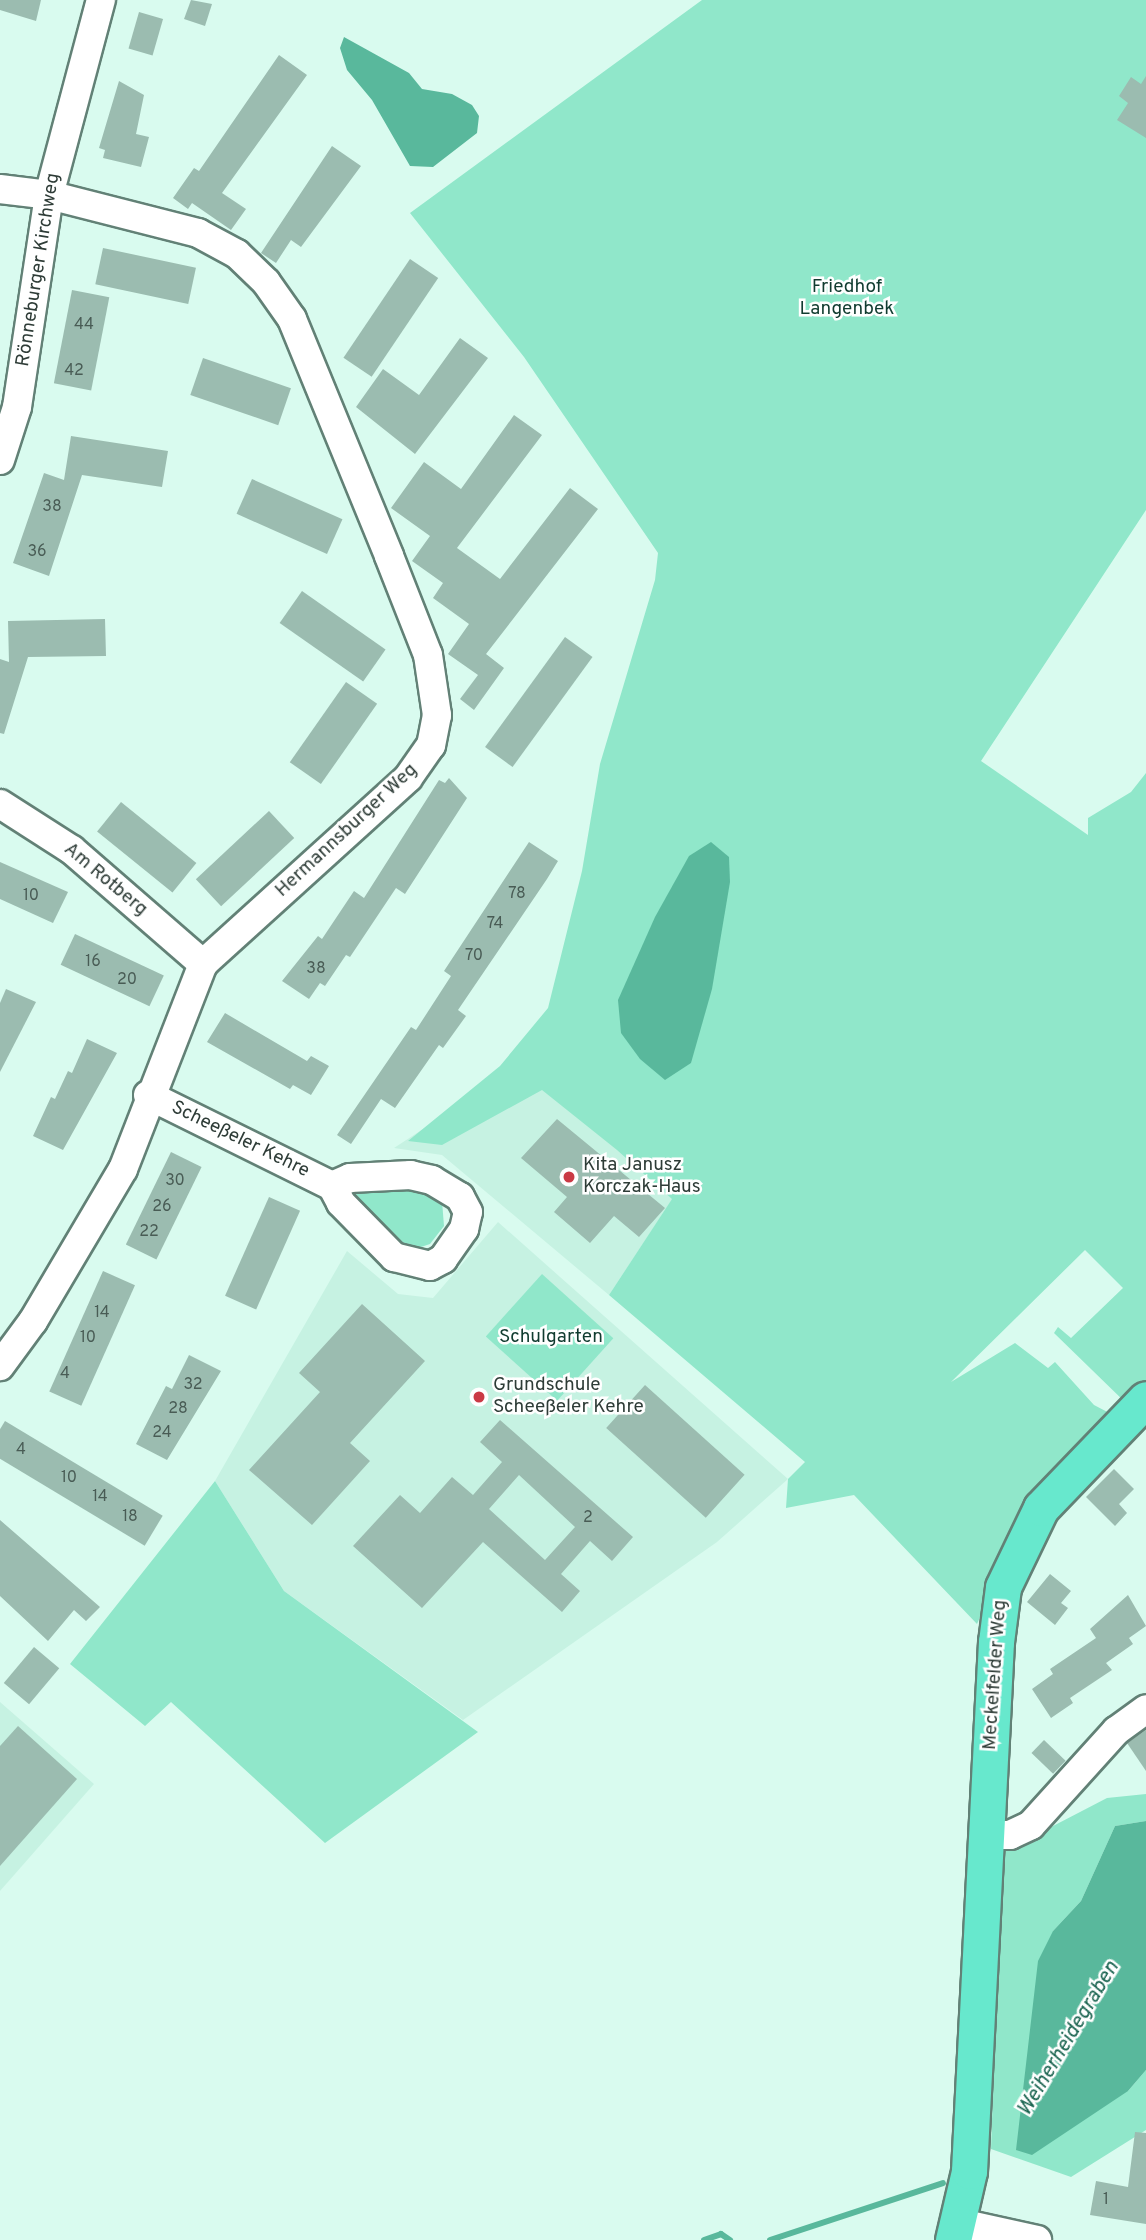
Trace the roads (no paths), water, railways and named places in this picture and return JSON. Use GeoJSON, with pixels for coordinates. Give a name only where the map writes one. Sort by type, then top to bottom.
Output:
{"type":"FeatureCollection","features":[{"type":"Feature","properties":{"kind":"main road","name":"Meckelfelder Weg"},"geometry":{"type":"LineString","coordinates":[[956,2231],[971,2145],[996,1642],[1010,1566],[1050,1498],[1146,1399]]}},
{"type":"Feature","properties":{"kind":"street","name":"Rönneburger Kirchweg"},"geometry":{"type":"LineString","coordinates":[[0,460],[17,407],[48,195],[101,0]]}},
{"type":"Feature","properties":{"kind":"street","name":"Hermannsburger Weg"},"geometry":{"type":"LineString","coordinates":[[0,189],[48,195],[210,238],[237,254],[277,295],[312,367],[433,676],[438,715],[423,760],[203,964],[113,1186],[33,1321],[0,1366]]}},
{"type":"Feature","properties":{"kind":"street","name":"Am Rotberg"},"geometry":{"type":"LineString","coordinates":[[0,804],[72,850],[203,964]]}},
{"type":"Feature","properties":{"kind":"street","name":"Scheeßeler Kehre"},"geometry":{"type":"LineString","coordinates":[[148,1095],[332,1186],[381,1248],[410,1263],[430,1266],[443,1259],[464,1229],[468,1212],[460,1197],[432,1180],[411,1175],[349,1178],[332,1186]]}},
{"type":"Feature","properties":{"kind":"street"},"geometry":{"type":"LineString","coordinates":[[986,1835],[1010,1835],[1031,1825],[1116,1731],[1146,1709]]}},
{"type":"Feature","properties":{"kind":"street"},"geometry":{"type":"LineString","coordinates":[[956,2231],[1037,2240]]}},
{"type":"Feature","properties":{"kind":"water"},"geometry":{"type":"Polygon","coordinates":[[[344,37],[409,73],[422,89],[452,94],[472,105],[479,116],[477,133],[433,167],[410,166],[372,100],[347,70],[340,48],[344,37]]]}},
{"type":"Feature","properties":{"kind":"water"},"geometry":{"type":"Polygon","coordinates":[[[711,842],[729,857],[730,882],[712,989],[691,1063],[665,1080],[640,1059],[621,1033],[618,1000],[655,917],[689,856],[711,842]]]}},
{"type":"Feature","properties":{"kind":"water"},"geometry":{"type":"Polygon","coordinates":[[[1146,1821],[1146,2070],[1128,2091],[1032,2155],[1016,2150],[1038,1961],[1053,1931],[1081,1901],[1115,1826],[1146,1821]]]}},
{"type":"Feature","properties":{"kind":"waterway","name":"Weiherheidegraben"},"geometry":{"type":"LineString","coordinates":[[770,2240],[943,2183]]}},
{"type":"Feature","properties":{"kind":"waterway","name":"Weiherheidegraben"},"geometry":{"type":"LineString","coordinates":[[704,2240],[721,2234],[730,2240]]}},
{"type":"Feature","properties":{"kind":"place","name":"Kita Janusz Korczak-Haus"},"geometry":{"type":"Point","coordinates":[569,1177]}},
{"type":"Feature","properties":{"kind":"place","name":"Grundschule Scheeßeler Kehre"},"geometry":{"type":"Point","coordinates":[479,1397]}},
{"type":"Feature","properties":{"kind":"park label","name":"Friedhof Langenbek"},"geometry":{"type":"Point","coordinates":[847,299]}},
{"type":"Feature","properties":{"kind":"park label","name":"Schulgarten"},"geometry":{"type":"Point","coordinates":[551,1338]}}]}
